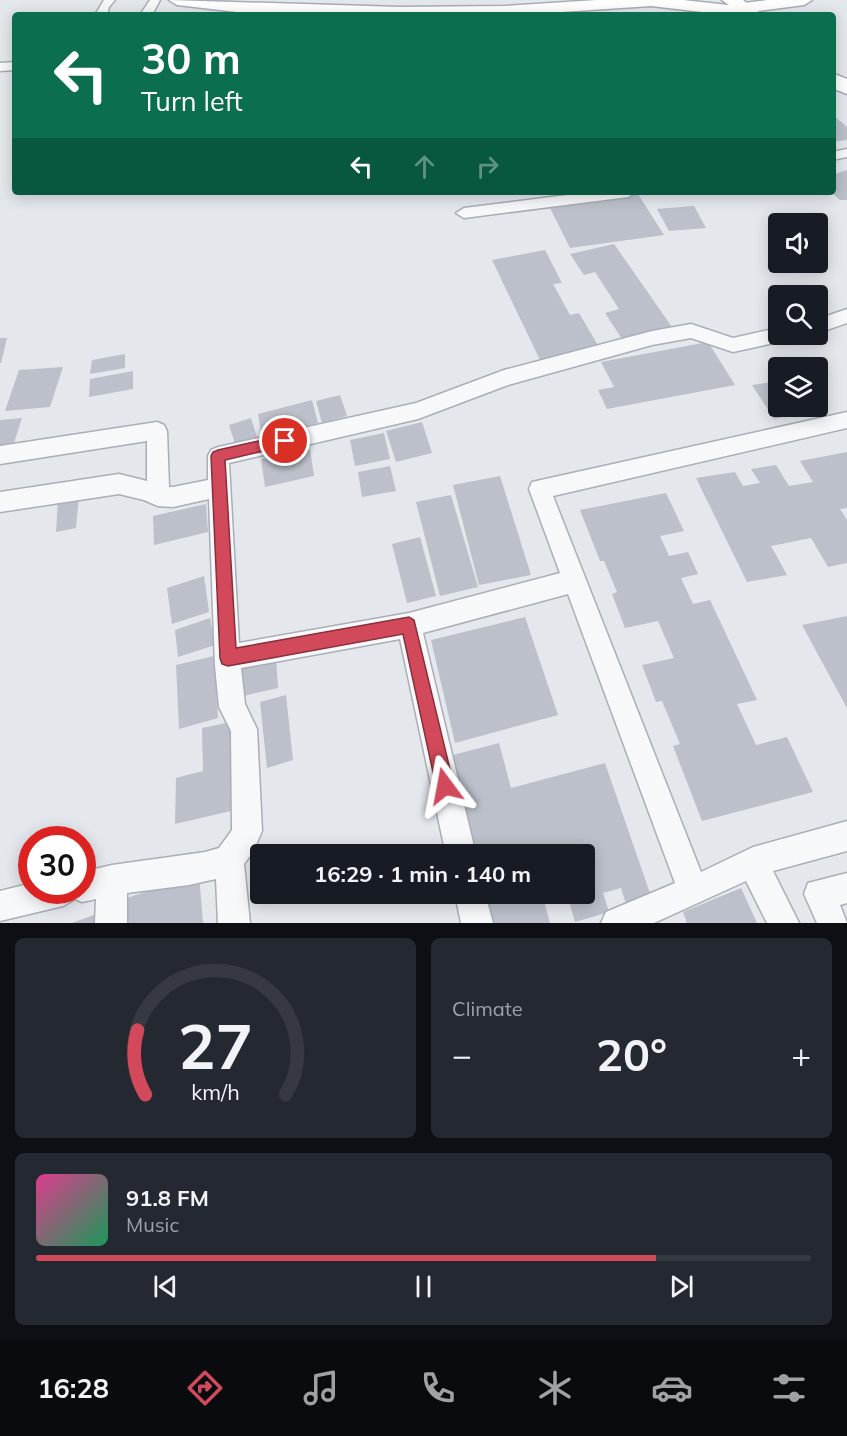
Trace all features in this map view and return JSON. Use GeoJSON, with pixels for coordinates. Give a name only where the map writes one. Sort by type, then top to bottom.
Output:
{"type":"FeatureCollection","features":[{"type":"Feature","properties":{"kind":"main road"},"geometry":{"type":"LineString","coordinates":[[177,0],[254,9],[400,12],[647,5],[739,10],[804,0]]}},
{"type":"Feature","properties":{"kind":"main road"},"geometry":{"type":"LineString","coordinates":[[338,0],[405,0]]}},
{"type":"Feature","properties":{"kind":"main road"},"geometry":{"type":"LineString","coordinates":[[713,0],[739,10]]}},
{"type":"Feature","properties":{"kind":"street"},"geometry":{"type":"LineString","coordinates":[[464,213],[605,195]]}},
{"type":"Feature","properties":{"kind":"street"},"geometry":{"type":"LineString","coordinates":[[828,323],[847,316]]}},
{"type":"Feature","properties":{"kind":"street"},"geometry":{"type":"LineString","coordinates":[[96,883],[205,867],[229,858],[242,845],[247,831],[244,729],[232,707],[228,658],[218,456],[418,411],[516,375],[652,338],[691,331],[733,345],[768,337]]}},
{"type":"Feature","properties":{"kind":"street"},"geometry":{"type":"LineString","coordinates":[[693,891],[540,489],[847,420]]}},
{"type":"Feature","properties":{"kind":"street"},"geometry":{"type":"LineString","coordinates":[[0,455],[157,431],[158,496]]}},
{"type":"Feature","properties":{"kind":"street"},"geometry":{"type":"LineString","coordinates":[[0,502],[119,484],[148,490],[158,496],[173,497],[220,487]]}},
{"type":"Feature","properties":{"kind":"street"},"geometry":{"type":"LineString","coordinates":[[228,658],[409,625],[575,581]]}},
{"type":"Feature","properties":{"kind":"street"},"geometry":{"type":"LineString","coordinates":[[409,625],[459,844]]}},
{"type":"Feature","properties":{"kind":"street"},"geometry":{"type":"LineString","coordinates":[[617,923],[693,891],[753,862],[847,836]]}},
{"type":"Feature","properties":{"kind":"street"},"geometry":{"type":"LineString","coordinates":[[229,858],[234,923]]}},
{"type":"Feature","properties":{"kind":"street"},"geometry":{"type":"LineString","coordinates":[[753,862],[783,923]]}},
{"type":"Feature","properties":{"kind":"street"},"geometry":{"type":"LineString","coordinates":[[111,923],[112,880]]}},
{"type":"Feature","properties":{"kind":"street"},"geometry":{"type":"LineString","coordinates":[[833,923],[819,894],[847,888]]}},
{"type":"Feature","properties":{"kind":"street"},"geometry":{"type":"LineString","coordinates":[[0,906],[18,902]]}},
{"type":"Feature","properties":{"kind":"street"},"geometry":{"type":"LineString","coordinates":[[472,904],[477,923]]}},
{"type":"Feature","properties":{"kind":"building"},"geometry":{"type":"Polygon","coordinates":[[[836,117],[847,127],[847,140],[836,141],[836,117]]]}},
{"type":"Feature","properties":{"kind":"building"},"geometry":{"type":"Polygon","coordinates":[[[847,170],[847,200],[840,200],[834,195],[836,174],[847,170]]]}},
{"type":"Feature","properties":{"kind":"building"},"geometry":{"type":"Polygon","coordinates":[[[639,195],[664,235],[570,248],[549,206],[639,195]]]}},
{"type":"Feature","properties":{"kind":"building"},"geometry":{"type":"Polygon","coordinates":[[[694,206],[706,228],[669,231],[657,209],[694,206]]]}},
{"type":"Feature","properties":{"kind":"building"},"geometry":{"type":"Polygon","coordinates":[[[614,244],[672,327],[622,339],[605,313],[619,309],[595,272],[584,275],[570,254],[614,244]]]}},
{"type":"Feature","properties":{"kind":"building"},"geometry":{"type":"Polygon","coordinates":[[[545,250],[562,283],[553,284],[570,315],[579,313],[599,347],[540,360],[492,260],[545,250]]]}},
{"type":"Feature","properties":{"kind":"building"},"geometry":{"type":"Polygon","coordinates":[[[0,338],[7,338],[1,363],[0,363],[0,338]]]}},
{"type":"Feature","properties":{"kind":"building"},"geometry":{"type":"Polygon","coordinates":[[[708,342],[735,385],[607,409],[598,390],[614,387],[601,362],[708,342]]]}},
{"type":"Feature","properties":{"kind":"building"},"geometry":{"type":"Polygon","coordinates":[[[125,354],[125,368],[90,374],[92,360],[125,354]]]}},
{"type":"Feature","properties":{"kind":"building"},"geometry":{"type":"Polygon","coordinates":[[[63,367],[50,407],[5,411],[19,370],[63,367]]]}},
{"type":"Feature","properties":{"kind":"building"},"geometry":{"type":"Polygon","coordinates":[[[133,371],[133,389],[89,397],[90,379],[133,371]]]}},
{"type":"Feature","properties":{"kind":"building"},"geometry":{"type":"Polygon","coordinates":[[[768,383],[768,410],[752,385],[768,383]]]}},
{"type":"Feature","properties":{"kind":"building"},"geometry":{"type":"Polygon","coordinates":[[[340,395],[347,416],[322,423],[316,401],[340,395]]]}},
{"type":"Feature","properties":{"kind":"building"},"geometry":{"type":"Polygon","coordinates":[[[312,400],[318,423],[262,438],[258,414],[312,400]]]}},
{"type":"Feature","properties":{"kind":"building"},"geometry":{"type":"Polygon","coordinates":[[[22,418],[13,446],[0,448],[0,420],[22,418]]]}},
{"type":"Feature","properties":{"kind":"building"},"geometry":{"type":"Polygon","coordinates":[[[251,418],[258,440],[236,447],[229,425],[251,418]]]}},
{"type":"Feature","properties":{"kind":"building"},"geometry":{"type":"Polygon","coordinates":[[[422,422],[432,453],[396,462],[386,431],[422,422]]]}},
{"type":"Feature","properties":{"kind":"building"},"geometry":{"type":"Polygon","coordinates":[[[384,433],[390,459],[355,466],[350,440],[384,433]]]}},
{"type":"Feature","properties":{"kind":"building"},"geometry":{"type":"Polygon","coordinates":[[[310,449],[314,476],[265,487],[261,459],[310,449]]]}},
{"type":"Feature","properties":{"kind":"building"},"geometry":{"type":"Polygon","coordinates":[[[847,452],[847,508],[840,509],[847,520],[847,563],[828,567],[811,538],[771,546],[787,575],[747,582],[696,478],[735,472],[743,486],[760,483],[751,469],[776,465],[789,486],[813,482],[800,461],[847,452]]]}},
{"type":"Feature","properties":{"kind":"building"},"geometry":{"type":"Polygon","coordinates":[[[390,466],[396,491],[362,497],[358,472],[390,466]]]}},
{"type":"Feature","properties":{"kind":"building"},"geometry":{"type":"Polygon","coordinates":[[[500,476],[531,575],[479,585],[453,485],[500,476]]]}},
{"type":"Feature","properties":{"kind":"building"},"geometry":{"type":"Polygon","coordinates":[[[666,493],[684,531],[660,536],[669,556],[688,552],[698,574],[681,578],[693,604],[710,600],[757,700],[737,704],[756,745],[787,737],[813,792],[702,821],[673,746],[680,744],[662,701],[656,702],[642,665],[674,658],[658,621],[625,628],[612,594],[617,592],[604,561],[600,561],[580,510],[666,493]]]}},
{"type":"Feature","properties":{"kind":"building"},"geometry":{"type":"Polygon","coordinates":[[[451,495],[478,587],[440,596],[416,502],[451,495]]]}},
{"type":"Feature","properties":{"kind":"building"},"geometry":{"type":"Polygon","coordinates":[[[79,496],[76,528],[56,532],[58,500],[79,496]]]}},
{"type":"Feature","properties":{"kind":"building"},"geometry":{"type":"Polygon","coordinates":[[[206,504],[208,532],[154,545],[153,516],[206,504]]]}},
{"type":"Feature","properties":{"kind":"building"},"geometry":{"type":"Polygon","coordinates":[[[420,537],[436,596],[407,603],[392,544],[420,537]]]}},
{"type":"Feature","properties":{"kind":"building"},"geometry":{"type":"Polygon","coordinates":[[[204,576],[209,612],[172,624],[167,588],[204,576]]]}},
{"type":"Feature","properties":{"kind":"building"},"geometry":{"type":"Polygon","coordinates":[[[847,616],[847,708],[802,625],[847,616]]]}},
{"type":"Feature","properties":{"kind":"building"},"geometry":{"type":"Polygon","coordinates":[[[525,617],[558,715],[455,743],[431,640],[525,617]]]}},
{"type":"Feature","properties":{"kind":"building"},"geometry":{"type":"Polygon","coordinates":[[[210,618],[215,645],[178,657],[175,630],[210,618]]]}},
{"type":"Feature","properties":{"kind":"building"},"geometry":{"type":"Polygon","coordinates":[[[214,656],[218,718],[179,729],[176,665],[214,656]]]}},
{"type":"Feature","properties":{"kind":"building"},"geometry":{"type":"Polygon","coordinates":[[[276,656],[278,688],[239,697],[238,664],[276,656]]]}},
{"type":"Feature","properties":{"kind":"building"},"geometry":{"type":"Polygon","coordinates":[[[286,695],[293,760],[267,768],[260,702],[286,695]]]}},
{"type":"Feature","properties":{"kind":"building"},"geometry":{"type":"Polygon","coordinates":[[[231,722],[235,810],[175,824],[176,778],[203,771],[202,728],[231,722]]]}},
{"type":"Feature","properties":{"kind":"building"},"geometry":{"type":"Polygon","coordinates":[[[499,743],[511,788],[605,763],[652,899],[627,907],[621,888],[603,893],[609,912],[575,922],[570,904],[595,904],[595,844],[473,844],[453,755],[499,743]]]}},
{"type":"Feature","properties":{"kind":"building"},"geometry":{"type":"Polygon","coordinates":[[[199,874],[203,923],[118,923],[118,901],[199,874]]]}},
{"type":"Feature","properties":{"kind":"building"},"geometry":{"type":"Polygon","coordinates":[[[741,888],[757,923],[687,923],[683,912],[741,888]]]}},
{"type":"Feature","properties":{"kind":"building"},"geometry":{"type":"Polygon","coordinates":[[[487,904],[545,904],[550,923],[491,923],[487,904]]]}},
{"type":"Feature","properties":{"kind":"building"},"geometry":{"type":"Polygon","coordinates":[[[102,912],[102,923],[72,923],[102,912]]]}},
{"type":"Feature","properties":{"kind":"route"},"geometry":{"type":"LineString","coordinates":[[285,441],[218,456],[228,658],[409,625],[445,786]]}}]}
